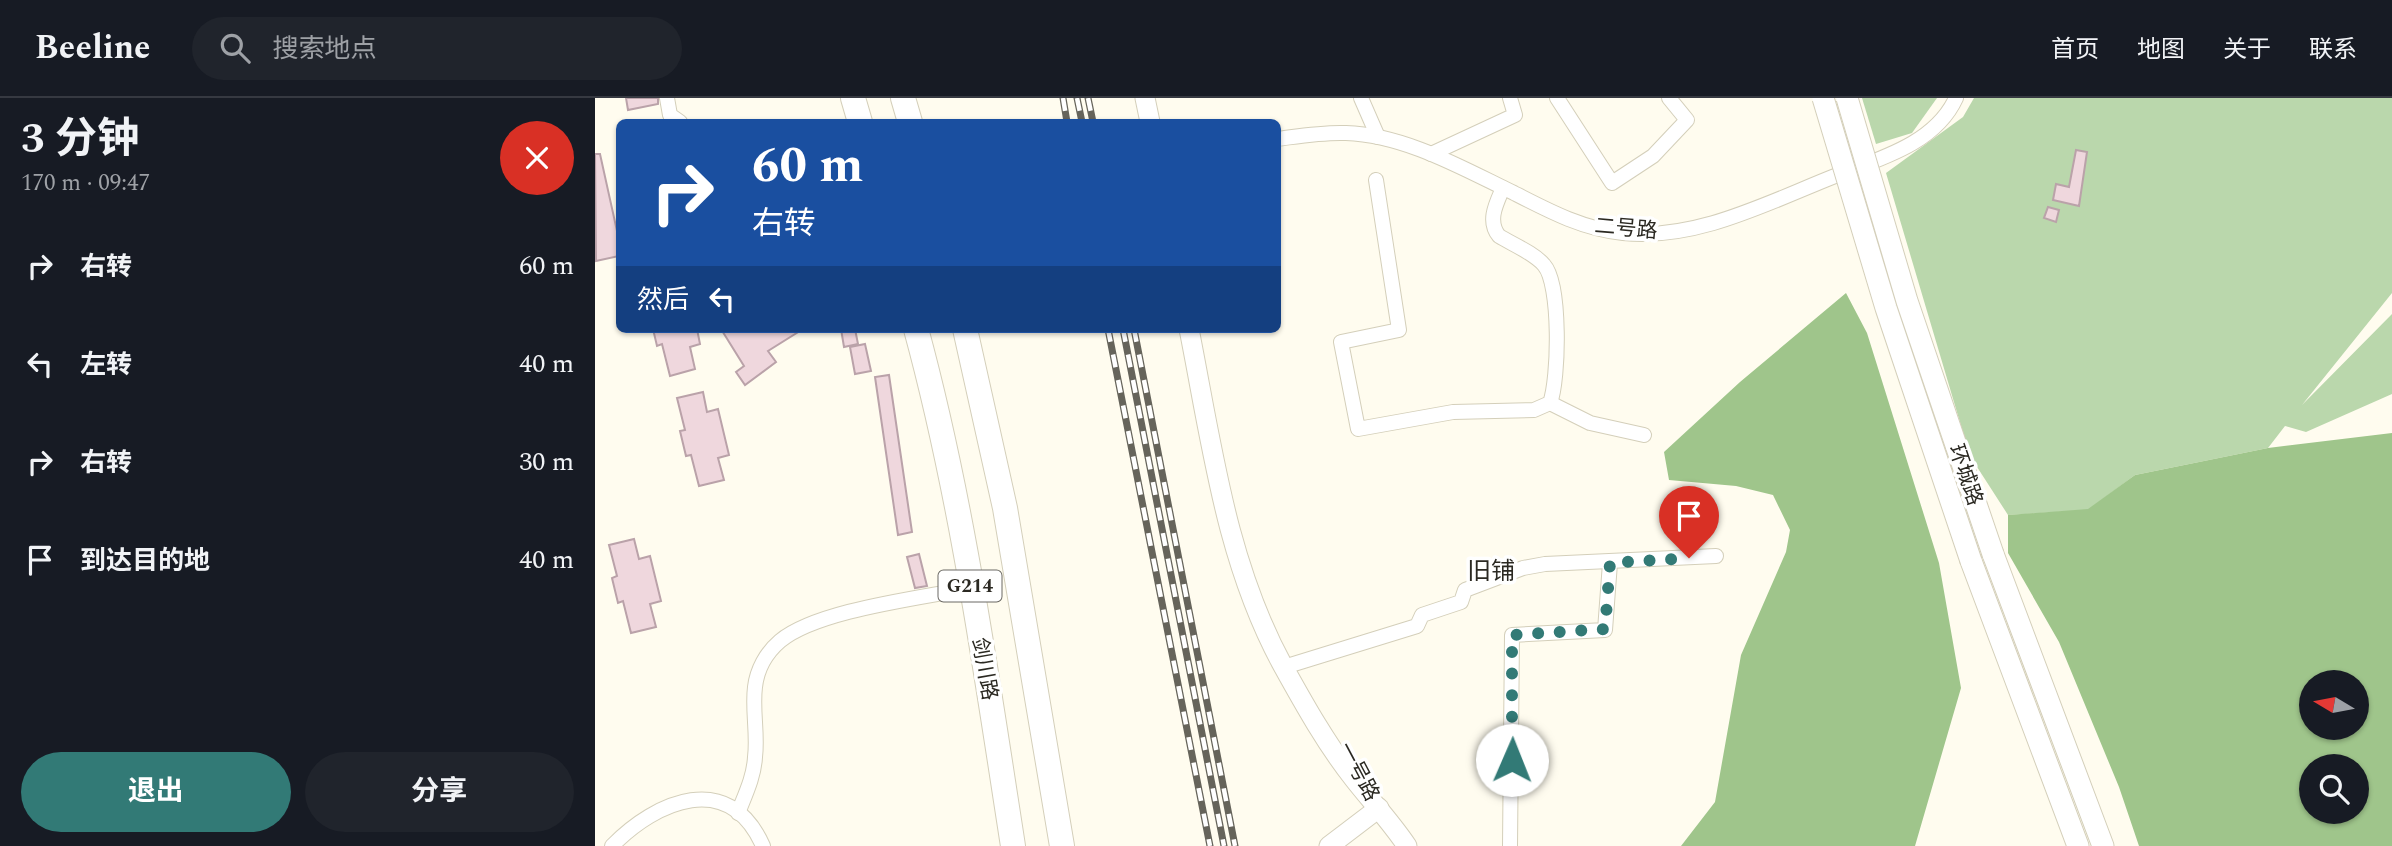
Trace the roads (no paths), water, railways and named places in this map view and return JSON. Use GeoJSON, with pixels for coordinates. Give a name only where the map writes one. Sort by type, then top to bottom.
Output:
{"type":"FeatureCollection","features":[{"type":"Feature","properties":{"kind":"highway"},"geometry":{"type":"LineString","coordinates":[[853,98],[859,119]]}},
{"type":"Feature","properties":{"kind":"highway"},"geometry":{"type":"LineString","coordinates":[[903,98],[909,119]]}},
{"type":"Feature","properties":{"kind":"highway","name":"剑川路"},"geometry":{"type":"LineString","coordinates":[[917,333],[941,430],[1013,846]]}},
{"type":"Feature","properties":{"kind":"highway","name":"G214"},"geometry":{"type":"LineString","coordinates":[[966,333],[1005,508],[1062,846]]}},
{"type":"Feature","properties":{"kind":"main road","name":"环城路"},"geometry":{"type":"LineString","coordinates":[[1823,98],[1886,308],[1971,561],[2078,846]]}},
{"type":"Feature","properties":{"kind":"main road","name":"环城路"},"geometry":{"type":"LineString","coordinates":[[1847,98],[1907,301],[1993,554],[2103,846]]}},
{"type":"Feature","properties":{"kind":"street"},"geometry":{"type":"LineString","coordinates":[[667,98],[670,116],[675,119]]}},
{"type":"Feature","properties":{"kind":"street"},"geometry":{"type":"LineString","coordinates":[[1145,98],[1149,119]]}},
{"type":"Feature","properties":{"kind":"street"},"geometry":{"type":"LineString","coordinates":[[1157,98],[1161,119]]}},
{"type":"Feature","properties":{"kind":"street"},"geometry":{"type":"LineString","coordinates":[[1361,98],[1378,137]]}},
{"type":"Feature","properties":{"kind":"street"},"geometry":{"type":"LineString","coordinates":[[1431,154],[1515,115],[1510,98]]}},
{"type":"Feature","properties":{"kind":"street"},"geometry":{"type":"LineString","coordinates":[[1557,98],[1612,183],[1653,156],[1687,120],[1669,98]]}},
{"type":"Feature","properties":{"kind":"street"},"geometry":{"type":"LineString","coordinates":[[1812,98],[1840,174]]}},
{"type":"Feature","properties":{"kind":"street","name":"二号路"},"geometry":{"type":"LineString","coordinates":[[1281,138],[1325,133],[1378,137],[1431,154],[1590,227],[1647,233],[1690,229],[1718,221],[1840,174],[1926,135],[1946,116],[1957,98]]}},
{"type":"Feature","properties":{"kind":"street"},"geometry":{"type":"LineString","coordinates":[[1376,180],[1399,330],[1341,342],[1358,429],[1453,412],[1534,410],[1550,403]]}},
{"type":"Feature","properties":{"kind":"street"},"geometry":{"type":"LineString","coordinates":[[1503,188],[1494,214],[1494,230],[1542,262],[1550,277],[1554,297],[1556,368],[1550,403]]}},
{"type":"Feature","properties":{"kind":"street","name":"一号路"},"geometry":{"type":"LineString","coordinates":[[1190,333],[1232,546],[1256,611],[1353,778],[1407,846]]}},
{"type":"Feature","properties":{"kind":"street","name":"一号路"},"geometry":{"type":"LineString","coordinates":[[1202,333],[1246,551],[1290,666]]}},
{"type":"Feature","properties":{"kind":"street"},"geometry":{"type":"LineString","coordinates":[[1550,403],[1590,423],[1644,435]]}},
{"type":"Feature","properties":{"kind":"street"},"geometry":{"type":"LineString","coordinates":[[1290,666],[1417,626],[1422,615],[1461,601],[1465,590],[1523,568],[1545,564],[1716,556]]}},
{"type":"Feature","properties":{"kind":"street"},"geometry":{"type":"LineString","coordinates":[[1510,846],[1512,635],[1605,629],[1610,563]]}},
{"type":"Feature","properties":{"kind":"street"},"geometry":{"type":"LineString","coordinates":[[738,813],[752,777],[756,756],[757,677],[762,662],[780,641],[805,627],[845,614],[970,587]]}},
{"type":"Feature","properties":{"kind":"street"},"geometry":{"type":"LineString","coordinates":[[612,846],[645,817],[681,800],[709,801],[738,813],[746,820],[763,846]]}},
{"type":"Feature","properties":{"kind":"street"},"geometry":{"type":"LineString","coordinates":[[1329,846],[1379,808]]}},
{"type":"Feature","properties":{"kind":"railway"},"geometry":{"type":"LineString","coordinates":[[1063,98],[1066,119]]}},
{"type":"Feature","properties":{"kind":"railway"},"geometry":{"type":"LineString","coordinates":[[1077,98],[1081,119]]}},
{"type":"Feature","properties":{"kind":"railway"},"geometry":{"type":"LineString","coordinates":[[1088,98],[1092,119]]}},
{"type":"Feature","properties":{"kind":"railway"},"geometry":{"type":"LineString","coordinates":[[1109,333],[1210,846]]}},
{"type":"Feature","properties":{"kind":"railway"},"geometry":{"type":"LineString","coordinates":[[1124,333],[1224,846]]}},
{"type":"Feature","properties":{"kind":"railway"},"geometry":{"type":"LineString","coordinates":[[1135,333],[1235,846]]}},
{"type":"Feature","properties":{"kind":"district","name":"旧铺"},"geometry":{"type":"Point","coordinates":[1491,572]}}]}
